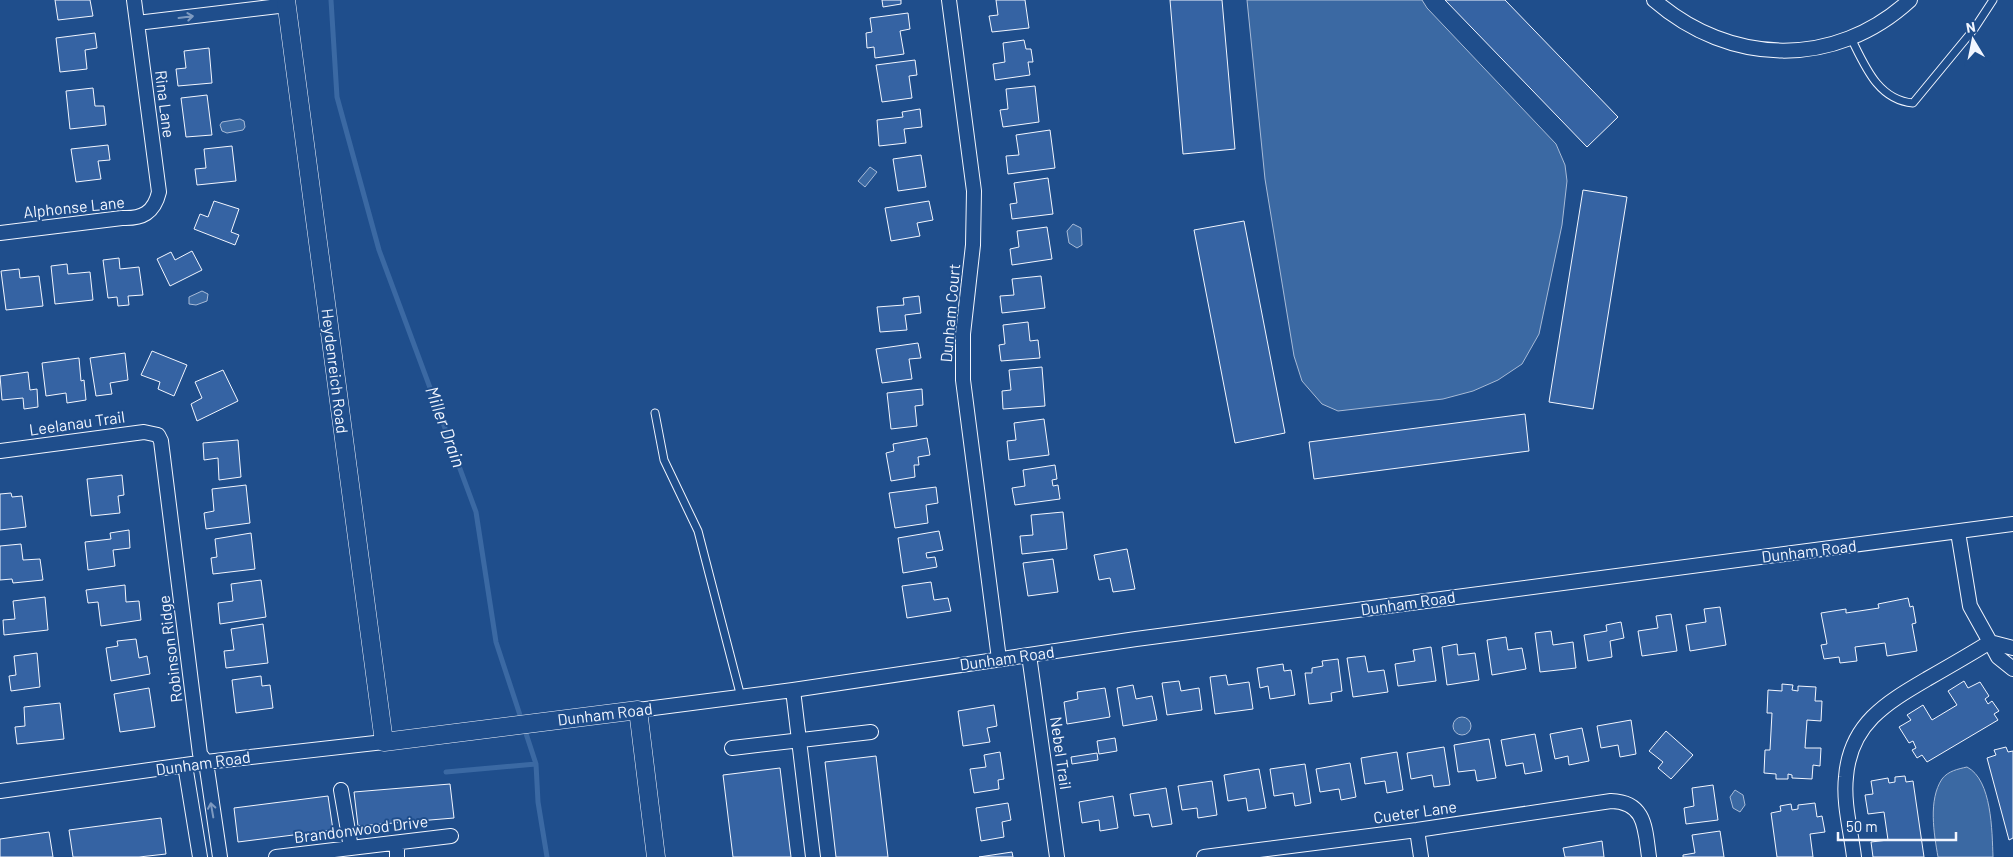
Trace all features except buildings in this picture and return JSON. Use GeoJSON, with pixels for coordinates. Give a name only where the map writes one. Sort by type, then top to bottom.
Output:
{"type":"FeatureCollection","features":[{"type":"Feature","properties":{"kind":"street","name":"Rina Lane"},"geometry":{"type":"LineString","coordinates":[[134,0],[159,192],[151,211]]}},
{"type":"Feature","properties":{"kind":"street","name":"Dunham Court"},"geometry":{"type":"LineString","coordinates":[[949,0],[974,191],[972,254],[963,334],[963,380],[999,659]]}},
{"type":"Feature","properties":{"kind":"street"},"geometry":{"type":"LineString","coordinates":[[1654,0],[1681,21],[1695,29],[1724,40],[1760,50],[1784,51],[1809,49],[1850,38],[1884,21],[1910,0]]}},
{"type":"Feature","properties":{"kind":"street"},"geometry":{"type":"LineString","coordinates":[[137,23],[287,3]]}},
{"type":"Feature","properties":{"kind":"street","name":"Heydenreich Road"},"geometry":{"type":"LineString","coordinates":[[287,3],[384,742]]}},
{"type":"Feature","properties":{"kind":"street","name":"Alphonse Lane"},"geometry":{"type":"LineString","coordinates":[[0,233],[134,218],[151,211]]}},
{"type":"Feature","properties":{"kind":"street","name":"Leelanau Trail"},"geometry":{"type":"LineString","coordinates":[[0,451],[144,432],[158,435]]}},
{"type":"Feature","properties":{"kind":"street","name":"Robinson Ridge"},"geometry":{"type":"LineString","coordinates":[[158,435],[165,460],[200,754],[206,762],[220,857]]}},
{"type":"Feature","properties":{"kind":"street","name":"Dunham Road"},"geometry":{"type":"LineString","coordinates":[[0,791],[206,762],[384,742],[741,697],[1030,654],[2013,524]]}},
{"type":"Feature","properties":{"kind":"street"},"geometry":{"type":"LineString","coordinates":[[1958,532],[1970,606],[1998,657],[2013,669]]}},
{"type":"Feature","properties":{"kind":"street"},"geometry":{"type":"LineString","coordinates":[[1854,857],[1845,779],[1848,760],[1866,723],[1880,708],[1899,695],[1990,642],[2013,648]]}},
{"type":"Feature","properties":{"kind":"street","name":"Nebel Trail"},"geometry":{"type":"LineString","coordinates":[[1030,654],[1057,857]]}},
{"type":"Feature","properties":{"kind":"street"},"geometry":{"type":"LineString","coordinates":[[793,690],[813,857]]}},
{"type":"Feature","properties":{"kind":"street"},"geometry":{"type":"LineString","coordinates":[[638,710],[656,857]]}},
{"type":"Feature","properties":{"kind":"street"},"geometry":{"type":"LineString","coordinates":[[732,748],[871,732]]}},
{"type":"Feature","properties":{"kind":"street"},"geometry":{"type":"LineString","coordinates":[[184,766],[200,857]]}},
{"type":"Feature","properties":{"kind":"street"},"geometry":{"type":"LineString","coordinates":[[341,790],[351,848]]}},
{"type":"Feature","properties":{"kind":"street","name":"Cueter Lane"},"geometry":{"type":"LineString","coordinates":[[1204,857],[1417,830],[1611,802],[1631,805],[1641,815],[1649,857]]}},
{"type":"Feature","properties":{"kind":"street"},"geometry":{"type":"LineString","coordinates":[[1417,830],[1421,857]]}},
{"type":"Feature","properties":{"kind":"street","name":"Brandonwood Drive"},"geometry":{"type":"LineString","coordinates":[[276,857],[351,848],[397,850],[451,836]]}},
{"type":"Feature","properties":{"kind":"lane"},"geometry":{"type":"LineString","coordinates":[[1850,38],[1876,85],[1900,102],[1913,103],[1974,29],[1993,0]]}},
{"type":"Feature","properties":{"kind":"lane"},"geometry":{"type":"LineString","coordinates":[[655,413],[664,460],[698,531],[741,697]]}},
{"type":"Feature","properties":{"kind":"water"},"geometry":{"type":"Polygon","coordinates":[[[1247,0],[1422,0],[1427,8],[1556,144],[1565,165],[1567,181],[1562,225],[1539,334],[1522,364],[1498,380],[1473,391],[1443,399],[1338,411],[1322,404],[1302,381],[1294,356],[1265,179],[1247,0]]]}},
{"type":"Feature","properties":{"kind":"water"},"geometry":{"type":"Polygon","coordinates":[[[240,119],[244,121],[245,127],[243,130],[227,133],[222,131],[220,125],[222,122],[240,119]]]}},
{"type":"Feature","properties":{"kind":"water"},"geometry":{"type":"Polygon","coordinates":[[[870,167],[877,172],[865,187],[858,181],[870,167]]]}},
{"type":"Feature","properties":{"kind":"water"},"geometry":{"type":"Polygon","coordinates":[[[1073,224],[1081,228],[1082,245],[1077,248],[1069,243],[1067,231],[1073,224]]]}},
{"type":"Feature","properties":{"kind":"water"},"geometry":{"type":"Polygon","coordinates":[[[202,291],[208,294],[207,301],[196,305],[189,304],[189,297],[202,291]]]}},
{"type":"Feature","properties":{"kind":"water"},"geometry":{"type":"Polygon","coordinates":[[[1462,717],[1468,720],[1471,726],[1468,732],[1462,735],[1456,732],[1453,726],[1456,720],[1462,717]]]}},
{"type":"Feature","properties":{"kind":"water"},"geometry":{"type":"Polygon","coordinates":[[[1967,767],[1975,774],[1986,794],[1991,821],[1993,857],[1938,857],[1933,817],[1938,787],[1947,774],[1967,767]]]}},
{"type":"Feature","properties":{"kind":"water"},"geometry":{"type":"Polygon","coordinates":[[[1735,790],[1743,795],[1745,805],[1740,812],[1733,808],[1730,797],[1735,790]]]}},
{"type":"Feature","properties":{"kind":"waterway","name":"Miller Drain"},"geometry":{"type":"LineString","coordinates":[[331,0],[337,97],[379,250],[476,512],[496,642],[536,764],[538,802],[547,857]]}},
{"type":"Feature","properties":{"kind":"waterway"},"geometry":{"type":"LineString","coordinates":[[446,772],[536,764]]}}]}
